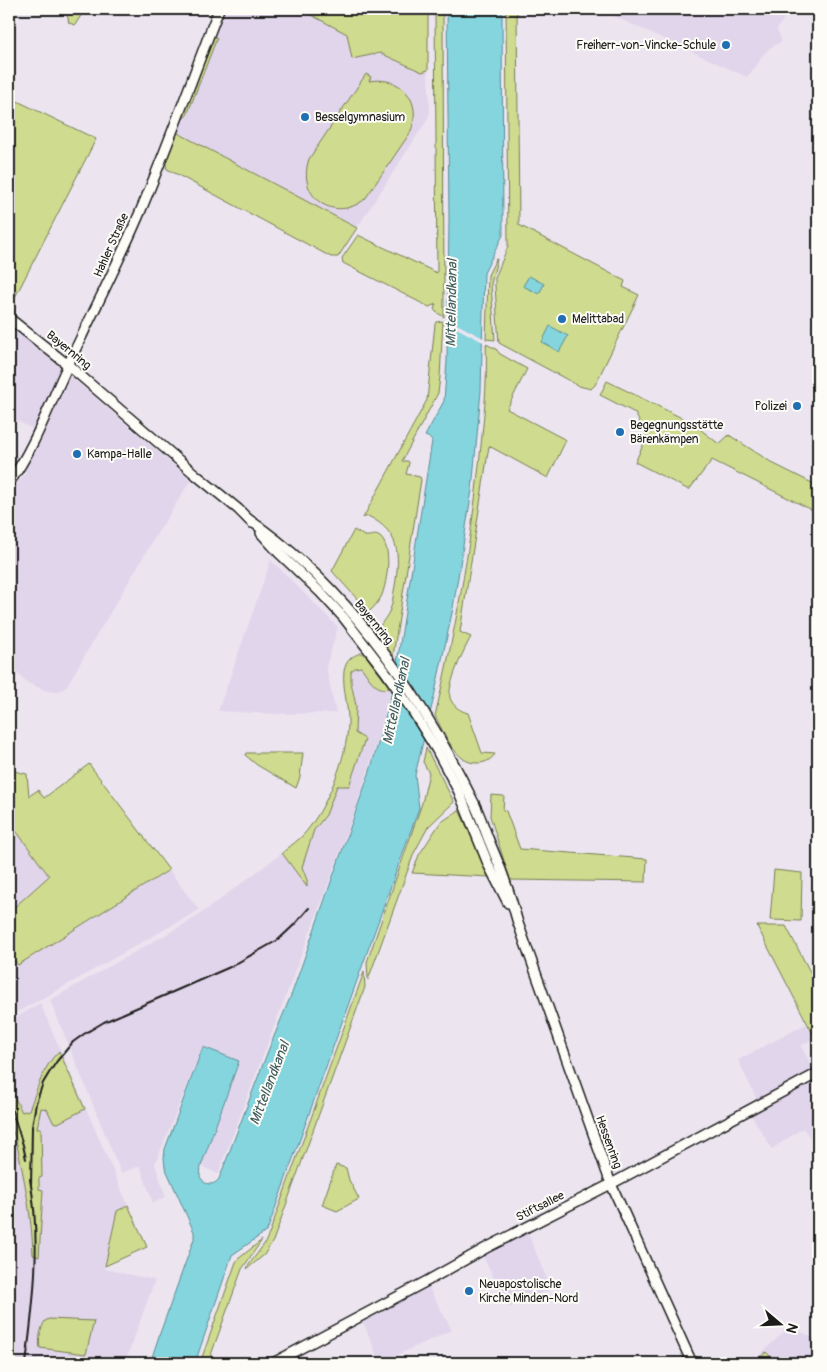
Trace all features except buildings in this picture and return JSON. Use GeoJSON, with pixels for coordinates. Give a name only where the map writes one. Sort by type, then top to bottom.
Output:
{"type":"FeatureCollection","features":[{"type":"Feature","properties":{"kind":"street","name":"Hahler Straße"},"geometry":{"type":"LineString","coordinates":[[9,484],[33,444],[68,365],[116,266],[138,216],[219,9]]}},
{"type":"Feature","properties":{"kind":"street","name":"Bayernring"},"geometry":{"type":"LineString","coordinates":[[9,318],[68,365],[248,519],[290,550],[321,580],[360,623],[405,683],[448,751],[463,792]]}},
{"type":"Feature","properties":{"kind":"street","name":"Bayernring"},"geometry":{"type":"LineString","coordinates":[[248,519],[344,618],[412,710],[463,792]]}},
{"type":"Feature","properties":{"kind":"street","name":"Hessenring"},"geometry":{"type":"LineString","coordinates":[[463,792],[489,866],[518,923],[611,1184],[692,1363]]}},
{"type":"Feature","properties":{"kind":"street","name":"Stiftsallee"},"geometry":{"type":"LineString","coordinates":[[273,1363],[818,1072]]}},
{"type":"Feature","properties":{"kind":"shaded area","name":"Besselgymnasium"},"geometry":{"type":"Polygon","coordinates":[[[225,9],[300,9],[347,34],[352,58],[380,53],[422,72],[428,70],[430,113],[426,122],[357,228],[176,132],[225,9]]]}},
{"type":"Feature","properties":{"kind":"shaded area","name":"Freiherr-von-Vincke-Schule"},"geometry":{"type":"Polygon","coordinates":[[[598,9],[790,9],[777,29],[782,42],[771,47],[762,56],[747,77],[598,9]]]}},
{"type":"Feature","properties":{"kind":"shaded area"},"geometry":{"type":"Polygon","coordinates":[[[9,323],[191,480],[66,687],[56,692],[47,691],[28,683],[9,666],[9,495],[26,472],[17,462],[33,429],[9,417],[9,323]]]}},
{"type":"Feature","properties":{"kind":"shaded area"},"geometry":{"type":"Polygon","coordinates":[[[271,560],[338,627],[326,667],[336,713],[278,714],[218,711],[271,560]]]}},
{"type":"Feature","properties":{"kind":"shaded area"},"geometry":{"type":"Polygon","coordinates":[[[361,667],[376,686],[383,689],[390,688],[379,736],[358,802],[325,893],[218,1174],[201,1166],[240,1061],[203,1047],[155,1164],[166,1197],[153,1203],[140,1166],[121,1173],[50,1000],[195,918],[282,853],[307,886],[307,879],[302,867],[314,830],[326,815],[337,785],[365,739],[355,733],[356,706],[351,682],[351,671],[361,667]]]}},
{"type":"Feature","properties":{"kind":"shaded area"},"geometry":{"type":"Polygon","coordinates":[[[9,821],[84,924],[169,870],[199,910],[9,1016],[9,821]]]}},
{"type":"Feature","properties":{"kind":"shaded area"},"geometry":{"type":"Polygon","coordinates":[[[40,1003],[128,1205],[117,1211],[104,1269],[155,1280],[125,1363],[9,1363],[9,1022],[40,1003]]]}},
{"type":"Feature","properties":{"kind":"shaded area"},"geometry":{"type":"Polygon","coordinates":[[[806,1024],[814,1038],[801,1046],[816,1074],[818,1073],[818,1135],[811,1139],[803,1128],[772,1149],[748,1110],[759,1104],[738,1060],[806,1024]]]}},
{"type":"Feature","properties":{"kind":"shaded area"},"geometry":{"type":"Polygon","coordinates":[[[528,1233],[551,1289],[509,1308],[483,1256],[528,1233]]]}},
{"type":"Feature","properties":{"kind":"shaded area"},"geometry":{"type":"Polygon","coordinates":[[[428,1286],[452,1330],[380,1363],[363,1322],[428,1286]]]}},
{"type":"Feature","properties":{"kind":"shaded area"},"geometry":{"type":"Polygon","coordinates":[[[790,1326],[818,1340],[818,1363],[751,1363],[790,1326]]]}},
{"type":"Feature","properties":{"kind":"green space"},"geometry":{"type":"Polygon","coordinates":[[[59,9],[85,9],[75,25],[69,23],[67,14],[59,9]]]}},
{"type":"Feature","properties":{"kind":"green space"},"geometry":{"type":"Polygon","coordinates":[[[300,9],[428,9],[428,70],[422,72],[380,53],[352,59],[347,34],[300,9]]]}},
{"type":"Feature","properties":{"kind":"green space"},"geometry":{"type":"Polygon","coordinates":[[[435,9],[443,9],[444,317],[434,309],[436,304],[429,307],[343,263],[342,258],[358,235],[437,273],[435,9]]]}},
{"type":"Feature","properties":{"kind":"green space","name":"Melittabad"},"geometry":{"type":"Polygon","coordinates":[[[506,9],[517,9],[519,225],[625,281],[623,287],[639,295],[595,385],[591,389],[579,386],[499,343],[495,278],[508,246],[506,9]]]}},
{"type":"Feature","properties":{"kind":"green space"},"geometry":{"type":"Polygon","coordinates":[[[211,38],[217,38],[187,115],[182,120],[180,119],[211,38]]]}},
{"type":"Feature","properties":{"kind":"green space"},"geometry":{"type":"Polygon","coordinates":[[[366,74],[371,77],[369,81],[381,80],[391,82],[407,93],[412,101],[414,122],[410,133],[365,199],[353,206],[341,209],[330,207],[320,203],[308,185],[306,173],[309,159],[366,74]]]}},
{"type":"Feature","properties":{"kind":"green space"},"geometry":{"type":"Polygon","coordinates":[[[9,97],[96,139],[9,309],[9,97]]]}},
{"type":"Feature","properties":{"kind":"green space"},"geometry":{"type":"Polygon","coordinates":[[[176,132],[357,228],[338,257],[331,257],[167,169],[165,161],[176,132]]]}},
{"type":"Feature","properties":{"kind":"green space"},"geometry":{"type":"Polygon","coordinates":[[[496,259],[491,284],[495,340],[486,339],[488,275],[496,259]]]}},
{"type":"Feature","properties":{"kind":"green space"},"geometry":{"type":"Polygon","coordinates":[[[443,321],[438,393],[402,461],[408,461],[409,463],[406,474],[420,477],[421,480],[393,656],[379,633],[392,602],[397,574],[397,554],[392,537],[386,529],[379,522],[368,516],[363,518],[427,400],[435,324],[436,322],[443,321]]]}},
{"type":"Feature","properties":{"kind":"green space"},"geometry":{"type":"Polygon","coordinates":[[[486,344],[527,369],[507,409],[566,440],[548,478],[489,446],[460,632],[471,637],[457,667],[450,692],[451,701],[455,706],[468,713],[482,753],[495,754],[488,761],[478,763],[463,759],[457,753],[435,716],[455,623],[471,528],[485,404],[486,344]]]}},
{"type":"Feature","properties":{"kind":"green space"},"geometry":{"type":"Polygon","coordinates":[[[607,381],[692,423],[719,444],[729,435],[774,464],[818,486],[818,513],[712,460],[689,490],[635,462],[647,437],[635,413],[600,395],[607,381]]]}},
{"type":"Feature","properties":{"kind":"green space"},"geometry":{"type":"Polygon","coordinates":[[[354,530],[365,536],[374,535],[380,537],[384,542],[388,556],[384,589],[380,599],[370,611],[332,571],[354,530]]]}},
{"type":"Feature","properties":{"kind":"green space"},"geometry":{"type":"Polygon","coordinates":[[[361,653],[366,656],[390,688],[385,689],[376,686],[361,667],[351,671],[351,682],[356,706],[355,733],[365,739],[349,786],[337,786],[326,815],[314,830],[302,867],[307,880],[307,887],[282,853],[303,836],[313,822],[328,796],[340,767],[348,724],[344,671],[350,659],[361,653]]]}},
{"type":"Feature","properties":{"kind":"green space"},"geometry":{"type":"Polygon","coordinates":[[[426,748],[454,802],[428,827],[414,853],[368,980],[367,962],[422,803],[429,773],[423,762],[426,748]]]}},
{"type":"Feature","properties":{"kind":"green space"},"geometry":{"type":"Polygon","coordinates":[[[246,753],[303,753],[300,777],[296,788],[257,765],[245,755],[246,753]]]}},
{"type":"Feature","properties":{"kind":"green space"},"geometry":{"type":"Polygon","coordinates":[[[89,764],[169,870],[18,965],[9,954],[9,912],[49,876],[9,821],[9,770],[27,774],[29,796],[38,790],[44,798],[89,764]]]}},
{"type":"Feature","properties":{"kind":"green space"},"geometry":{"type":"Polygon","coordinates":[[[491,795],[504,796],[503,810],[506,811],[520,849],[647,859],[646,882],[510,880],[490,816],[491,795]]]}},
{"type":"Feature","properties":{"kind":"green space"},"geometry":{"type":"Polygon","coordinates":[[[459,810],[490,877],[412,873],[419,855],[440,823],[459,810]]]}},
{"type":"Feature","properties":{"kind":"green space"},"geometry":{"type":"Polygon","coordinates":[[[774,870],[802,873],[801,921],[770,920],[774,870]]]}},
{"type":"Feature","properties":{"kind":"green space"},"geometry":{"type":"Polygon","coordinates":[[[757,926],[786,926],[818,987],[818,1044],[757,926]]]}},
{"type":"Feature","properties":{"kind":"green space"},"geometry":{"type":"Polygon","coordinates":[[[364,972],[365,987],[273,1241],[264,1255],[247,1269],[269,1234],[364,972]]]}},
{"type":"Feature","properties":{"kind":"green space"},"geometry":{"type":"Polygon","coordinates":[[[59,1051],[85,1109],[58,1123],[53,1122],[47,1109],[41,1108],[37,1128],[41,1128],[42,1177],[39,1178],[39,1189],[43,1190],[39,1257],[33,1255],[25,1183],[9,1117],[9,1086],[22,1112],[29,1110],[45,1071],[59,1051]]]}},
{"type":"Feature","properties":{"kind":"green space"},"geometry":{"type":"Polygon","coordinates":[[[336,1165],[346,1168],[349,1180],[359,1199],[337,1211],[322,1205],[336,1165]]]}},
{"type":"Feature","properties":{"kind":"green space"},"geometry":{"type":"Polygon","coordinates":[[[128,1205],[147,1247],[105,1266],[117,1211],[128,1205]]]}},
{"type":"Feature","properties":{"kind":"green space"},"geometry":{"type":"Polygon","coordinates":[[[262,1240],[242,1269],[208,1363],[200,1363],[236,1262],[262,1240]]]}},
{"type":"Feature","properties":{"kind":"green space"},"geometry":{"type":"Polygon","coordinates":[[[49,1319],[94,1321],[86,1354],[40,1348],[41,1330],[45,1321],[49,1319]]]}},
{"type":"Feature","properties":{"kind":"green space"},"geometry":{"type":"Polygon","coordinates":[[[766,1352],[771,1357],[772,1363],[754,1363],[766,1352]]]}},
{"type":"Feature","properties":{"kind":"water","name":"Mittellandkanal"},"geometry":{"type":"Polygon","coordinates":[[[447,9],[502,9],[503,235],[484,273],[481,391],[472,490],[453,608],[415,775],[419,808],[267,1231],[232,1255],[195,1363],[150,1363],[194,1239],[194,1232],[165,1167],[165,1149],[203,1047],[239,1061],[201,1166],[200,1177],[205,1183],[213,1184],[219,1179],[292,993],[370,771],[393,687],[432,441],[425,436],[444,401],[447,361],[449,220],[447,9]]]}},
{"type":"Feature","properties":{"kind":"water"},"geometry":{"type":"Polygon","coordinates":[[[529,276],[544,284],[539,294],[523,286],[529,276]]]}},
{"type":"Feature","properties":{"kind":"water"},"geometry":{"type":"Polygon","coordinates":[[[550,326],[568,336],[559,352],[542,342],[550,326]]]}},
{"type":"Feature","properties":{"kind":"pier"},"geometry":{"type":"Polygon","coordinates":[[[445,318],[485,339],[485,343],[445,322],[445,318]]]}},
{"type":"Feature","properties":{"kind":"railway"},"geometry":{"type":"LineString","coordinates":[[31,1186],[32,1127],[36,1103],[43,1083],[49,1073],[73,1042],[104,1022],[230,967],[278,940],[309,908]]}},
{"type":"Feature","properties":{"kind":"railway"},"geometry":{"type":"LineString","coordinates":[[9,1101],[26,1159]]}},
{"type":"Feature","properties":{"kind":"railway"},"geometry":{"type":"LineString","coordinates":[[26,1363],[32,1317],[36,1248],[30,1179]]}},
{"type":"Feature","properties":{"kind":"place","name":"Freiherr-von-Vincke-Schule"},"geometry":{"type":"Point","coordinates":[726,45]}},
{"type":"Feature","properties":{"kind":"place","name":"Besselgymnasium"},"geometry":{"type":"Point","coordinates":[305,117]}},
{"type":"Feature","properties":{"kind":"place","name":"Melittabad"},"geometry":{"type":"Point","coordinates":[562,319]}},
{"type":"Feature","properties":{"kind":"place","name":"Polizei"},"geometry":{"type":"Point","coordinates":[797,406]}},
{"type":"Feature","properties":{"kind":"place","name":"Begegnungsstätte Bärenkämpen"},"geometry":{"type":"Point","coordinates":[620,432]}},
{"type":"Feature","properties":{"kind":"place","name":"Kampa-Halle"},"geometry":{"type":"Point","coordinates":[77,454]}},
{"type":"Feature","properties":{"kind":"place","name":"Neuapostolische Kirche Minden-Nord"},"geometry":{"type":"Point","coordinates":[469,1291]}}]}
